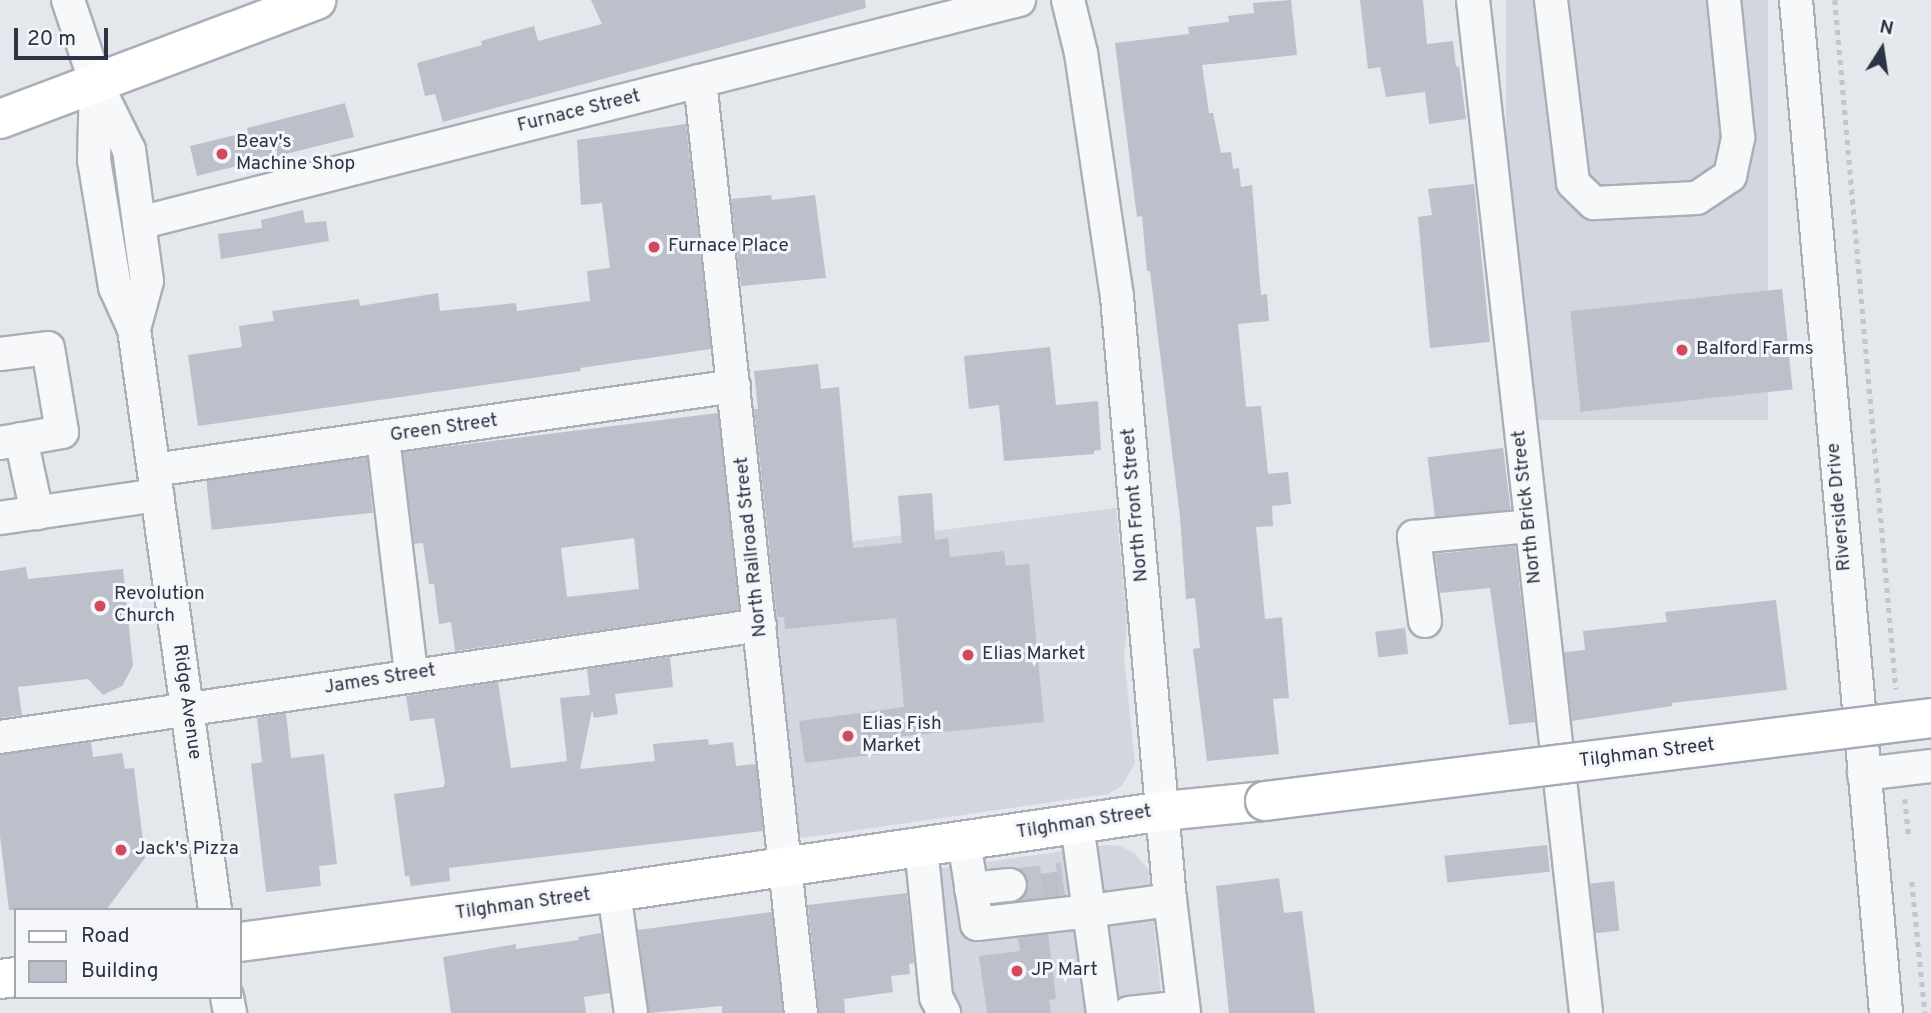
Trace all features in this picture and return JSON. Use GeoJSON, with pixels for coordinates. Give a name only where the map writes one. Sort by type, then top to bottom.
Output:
{"type":"FeatureCollection","features":[{"type":"Feature","properties":{"kind":"main road"},"geometry":{"type":"LineString","coordinates":[[0,119],[316,0]]}},
{"type":"Feature","properties":{"kind":"main road","name":"Tilghman Street"},"geometry":{"type":"LineString","coordinates":[[242,942],[614,892],[1164,811],[1265,801],[1931,718]]}},
{"type":"Feature","properties":{"kind":"street"},"geometry":{"type":"LineString","coordinates":[[68,0],[96,83]]}},
{"type":"Feature","properties":{"kind":"street","name":"Furnace Street"},"geometry":{"type":"LineString","coordinates":[[139,223],[1018,0]]}},
{"type":"Feature","properties":{"kind":"street","name":"North Front Street"},"geometry":{"type":"LineString","coordinates":[[1068,0],[1081,53],[1117,297],[1170,900],[1184,1010]]}},
{"type":"Feature","properties":{"kind":"street","name":"North Brick Street"},"geometry":{"type":"LineString","coordinates":[[1473,0],[1586,1013]]}},
{"type":"Feature","properties":{"kind":"street"},"geometry":{"type":"LineString","coordinates":[[1551,0],[1573,183],[1594,203],[1697,198],[1730,176],[1738,137],[1724,0]]}},
{"type":"Feature","properties":{"kind":"street","name":"Riverside Drive"},"geometry":{"type":"LineString","coordinates":[[1796,0],[1886,1013]]}},
{"type":"Feature","properties":{"kind":"street","name":"North Railroad Street"},"geometry":{"type":"LineString","coordinates":[[700,81],[801,1013]]}},
{"type":"Feature","properties":{"kind":"street","name":"Ridge Avenue"},"geometry":{"type":"LineString","coordinates":[[96,83],[129,149],[148,281],[134,329]]}},
{"type":"Feature","properties":{"kind":"street","name":"Ridge Avenue"},"geometry":{"type":"LineString","coordinates":[[96,83],[94,160],[115,287],[134,329],[215,908]]}},
{"type":"Feature","properties":{"kind":"street"},"geometry":{"type":"LineString","coordinates":[[0,354],[48,348],[62,432],[11,441],[37,513]]}},
{"type":"Feature","properties":{"kind":"street","name":"Green Street"},"geometry":{"type":"LineString","coordinates":[[0,518],[37,513],[156,482],[383,438],[734,386]]}},
{"type":"Feature","properties":{"kind":"street"},"geometry":{"type":"LineString","coordinates":[[383,438],[411,674]]}},
{"type":"Feature","properties":{"kind":"street"},"geometry":{"type":"LineString","coordinates":[[1424,621],[1414,537],[1531,526]]}},
{"type":"Feature","properties":{"kind":"street","name":"James Street"},"geometry":{"type":"LineString","coordinates":[[0,737],[411,674],[760,625]]}},
{"type":"Feature","properties":{"kind":"street"},"geometry":{"type":"LineString","coordinates":[[1864,774],[1917,768]]}},
{"type":"Feature","properties":{"kind":"street"},"geometry":{"type":"LineString","coordinates":[[1077,825],[1073,877],[1089,911],[1102,1013]]}},
{"type":"Feature","properties":{"kind":"street"},"geometry":{"type":"LineString","coordinates":[[964,841],[977,924],[1170,900]]}},
{"type":"Feature","properties":{"kind":"street"},"geometry":{"type":"LineString","coordinates":[[920,846],[936,997],[944,1013]]}},
{"type":"Feature","properties":{"kind":"street"},"geometry":{"type":"LineString","coordinates":[[971,890],[1010,885]]}},
{"type":"Feature","properties":{"kind":"street"},"geometry":{"type":"LineString","coordinates":[[614,892],[631,1013]]}},
{"type":"Feature","properties":{"kind":"street"},"geometry":{"type":"LineString","coordinates":[[1129,1013],[1184,1010]]}},
{"type":"Feature","properties":{"kind":"path"},"geometry":{"type":"LineString","coordinates":[[1835,0],[1897,701]]}},
{"type":"Feature","properties":{"kind":"path"},"geometry":{"type":"LineString","coordinates":[[1909,839],[1917,768]]}},
{"type":"Feature","properties":{"kind":"path"},"geometry":{"type":"LineString","coordinates":[[1912,882],[1924,1013]]}},
{"type":"Feature","properties":{"kind":"shaded area"},"geometry":{"type":"Polygon","coordinates":[[[1506,0],[1768,0],[1768,420],[1506,420],[1506,0]]]}},
{"type":"Feature","properties":{"kind":"shaded area"},"geometry":{"type":"Polygon","coordinates":[[[1116,508],[1127,623],[1124,658],[1135,763],[1122,786],[1108,794],[802,838],[793,836],[761,553],[1116,508]]]}},
{"type":"Feature","properties":{"kind":"shaded area"},"geometry":{"type":"Polygon","coordinates":[[[1106,845],[1120,846],[1135,854],[1148,869],[1163,1013],[958,1013],[947,996],[930,873],[943,868],[1106,845]]]}},
{"type":"Feature","properties":{"kind":"building"},"geometry":{"type":"Polygon","coordinates":[[[591,0],[865,0],[866,8],[443,122],[435,94],[425,96],[417,63],[482,45],[481,41],[534,26],[538,41],[602,24],[591,0]]]}},
{"type":"Feature","properties":{"kind":"building"},"geometry":{"type":"Polygon","coordinates":[[[1291,0],[1297,55],[1202,65],[1209,113],[1213,113],[1221,153],[1231,152],[1233,169],[1239,168],[1241,187],[1252,185],[1261,295],[1267,294],[1269,321],[1238,324],[1246,407],[1261,406],[1268,474],[1288,472],[1291,504],[1272,506],[1273,526],[1256,527],[1265,619],[1282,617],[1289,698],[1273,699],[1279,754],[1207,761],[1193,649],[1200,648],[1195,598],[1186,599],[1180,517],[1150,271],[1147,271],[1142,216],[1137,217],[1115,43],[1189,34],[1188,27],[1229,22],[1228,16],[1254,13],[1253,3],[1291,0]]]}},
{"type":"Feature","properties":{"kind":"building"},"geometry":{"type":"Polygon","coordinates":[[[1360,0],[1423,0],[1427,44],[1453,41],[1466,119],[1429,124],[1425,92],[1386,97],[1380,67],[1368,69],[1360,0]]]}},
{"type":"Feature","properties":{"kind":"building"},"geometry":{"type":"Polygon","coordinates":[[[345,103],[354,137],[197,176],[190,146],[248,132],[247,128],[345,103]]]}},
{"type":"Feature","properties":{"kind":"building"},"geometry":{"type":"Polygon","coordinates":[[[686,124],[711,349],[580,368],[581,371],[198,426],[188,355],[242,347],[239,326],[274,321],[272,311],[359,299],[360,306],[438,293],[440,311],[516,303],[517,311],[590,301],[587,271],[610,268],[602,203],[581,205],[577,140],[686,124]]]}},
{"type":"Feature","properties":{"kind":"building"},"geometry":{"type":"Polygon","coordinates":[[[1474,184],[1490,342],[1430,348],[1418,217],[1432,215],[1428,189],[1474,184]]]}},
{"type":"Feature","properties":{"kind":"building"},"geometry":{"type":"Polygon","coordinates":[[[771,195],[772,200],[815,195],[826,278],[741,286],[731,199],[771,195]]]}},
{"type":"Feature","properties":{"kind":"building"},"geometry":{"type":"Polygon","coordinates":[[[303,210],[305,223],[326,221],[329,241],[221,259],[218,234],[262,228],[261,220],[303,210]]]}},
{"type":"Feature","properties":{"kind":"building","name":"Balford Farms"},"geometry":{"type":"Polygon","coordinates":[[[1782,289],[1793,389],[1581,412],[1570,311],[1782,289]]]}},
{"type":"Feature","properties":{"kind":"building"},"geometry":{"type":"Polygon","coordinates":[[[1050,347],[1056,405],[1098,401],[1101,450],[1094,451],[1094,454],[1004,461],[999,405],[969,409],[964,356],[1050,347]]]}},
{"type":"Feature","properties":{"kind":"building"},"geometry":{"type":"Polygon","coordinates":[[[818,364],[821,389],[839,387],[853,548],[902,543],[898,496],[932,493],[935,540],[948,538],[950,557],[1004,551],[1006,566],[1029,564],[1044,722],[895,737],[897,752],[805,763],[799,721],[904,707],[896,618],[785,629],[784,617],[777,617],[754,409],[758,409],[754,371],[818,364]]]}},
{"type":"Feature","properties":{"kind":"building"},"geometry":{"type":"Polygon","coordinates":[[[718,413],[739,610],[455,651],[451,622],[439,624],[434,584],[429,584],[423,543],[414,544],[403,452],[718,413]],[[634,538],[561,548],[567,597],[639,589],[634,538]]]}},
{"type":"Feature","properties":{"kind":"building"},"geometry":{"type":"Polygon","coordinates":[[[1503,448],[1511,510],[1435,519],[1428,457],[1503,448]]]}},
{"type":"Feature","properties":{"kind":"building"},"geometry":{"type":"Polygon","coordinates":[[[367,458],[373,513],[212,530],[206,475],[367,458]]]}},
{"type":"Feature","properties":{"kind":"building"},"geometry":{"type":"Polygon","coordinates":[[[1515,546],[1535,722],[1509,725],[1490,588],[1440,593],[1435,554],[1515,546]]]}},
{"type":"Feature","properties":{"kind":"building"},"geometry":{"type":"Polygon","coordinates":[[[26,567],[28,579],[123,569],[133,666],[122,686],[103,695],[88,679],[18,687],[22,715],[0,718],[0,571],[26,567]]]}},
{"type":"Feature","properties":{"kind":"building"},"geometry":{"type":"Polygon","coordinates":[[[1776,600],[1787,690],[1672,703],[1672,706],[1572,721],[1564,652],[1585,650],[1583,631],[1667,622],[1665,612],[1776,600]]]}},
{"type":"Feature","properties":{"kind":"building"},"geometry":{"type":"Polygon","coordinates":[[[1405,628],[1408,654],[1378,657],[1375,632],[1405,628]]]}},
{"type":"Feature","properties":{"kind":"building"},"geometry":{"type":"Polygon","coordinates":[[[670,657],[673,687],[615,694],[618,714],[594,718],[592,710],[580,769],[655,761],[653,744],[708,739],[709,745],[733,742],[736,766],[756,764],[763,831],[449,868],[450,881],[411,886],[409,876],[405,876],[394,794],[443,787],[445,783],[434,718],[410,721],[406,696],[498,682],[511,768],[567,761],[560,698],[590,695],[587,669],[670,657]]]}},
{"type":"Feature","properties":{"kind":"building"},"geometry":{"type":"Polygon","coordinates":[[[286,713],[291,758],[324,754],[337,864],[319,866],[321,886],[266,892],[251,764],[262,762],[257,718],[286,713]]]}},
{"type":"Feature","properties":{"kind":"building"},"geometry":{"type":"Polygon","coordinates":[[[91,742],[93,757],[122,753],[125,769],[134,768],[145,858],[108,908],[9,910],[0,836],[0,755],[91,742]]]}},
{"type":"Feature","properties":{"kind":"building"},"geometry":{"type":"Polygon","coordinates":[[[1547,845],[1550,872],[1447,883],[1445,856],[1547,845]]]}},
{"type":"Feature","properties":{"kind":"building"},"geometry":{"type":"Polygon","coordinates":[[[1061,871],[1065,895],[1019,901],[1027,892],[1026,876],[1061,871]]]}},
{"type":"Feature","properties":{"kind":"building"},"geometry":{"type":"Polygon","coordinates":[[[1279,878],[1284,913],[1302,911],[1315,1013],[1229,1013],[1216,886],[1279,878]]]}},
{"type":"Feature","properties":{"kind":"building"},"geometry":{"type":"Polygon","coordinates":[[[1614,881],[1619,931],[1595,933],[1590,884],[1614,881]]]}},
{"type":"Feature","properties":{"kind":"building"},"geometry":{"type":"Polygon","coordinates":[[[907,893],[914,963],[909,964],[910,974],[891,976],[893,992],[844,999],[845,1013],[819,1013],[808,905],[907,893]]]}},
{"type":"Feature","properties":{"kind":"building"},"geometry":{"type":"Polygon","coordinates":[[[772,912],[783,1013],[722,1013],[722,1006],[649,1013],[638,930],[772,912]]]}},
{"type":"Feature","properties":{"kind":"building"},"geometry":{"type":"Polygon","coordinates":[[[601,933],[610,993],[584,997],[586,1013],[451,1013],[443,957],[516,944],[516,949],[579,940],[578,937],[601,933]]]}},
{"type":"Feature","properties":{"kind":"building","name":"JP Mart"},"geometry":{"type":"Polygon","coordinates":[[[1048,934],[1056,999],[1049,1000],[1051,1013],[987,1013],[979,956],[1020,951],[1018,938],[1048,934]]]}},
{"type":"Feature","properties":{"kind":"tunnel"},"geometry":{"type":"LineString","coordinates":[[1010,885],[1063,879]]}},
{"type":"Feature","properties":{"kind":"place","name":"Beav's Machine Shop"},"geometry":{"type":"Point","coordinates":[222,154]}},
{"type":"Feature","properties":{"kind":"place","name":"Furnace Place"},"geometry":{"type":"Point","coordinates":[654,247]}},
{"type":"Feature","properties":{"kind":"place","name":"Balford Farms"},"geometry":{"type":"Point","coordinates":[1682,350]}},
{"type":"Feature","properties":{"kind":"place","name":"Revolution Church"},"geometry":{"type":"Point","coordinates":[100,606]}},
{"type":"Feature","properties":{"kind":"place","name":"Elias Market"},"geometry":{"type":"Point","coordinates":[968,655]}},
{"type":"Feature","properties":{"kind":"place","name":"Elias Fish Market"},"geometry":{"type":"Point","coordinates":[848,736]}},
{"type":"Feature","properties":{"kind":"place","name":"Jack's Pizza"},"geometry":{"type":"Point","coordinates":[121,850]}},
{"type":"Feature","properties":{"kind":"place","name":"JP Mart"},"geometry":{"type":"Point","coordinates":[1017,971]}}]}
